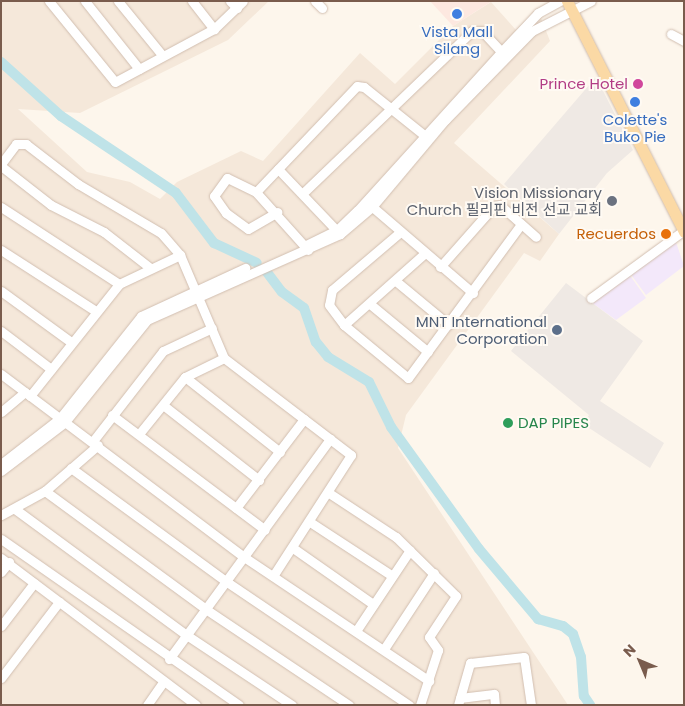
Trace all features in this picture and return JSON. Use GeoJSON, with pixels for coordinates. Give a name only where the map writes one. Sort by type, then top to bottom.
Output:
{"type":"FeatureCollection","features":[{"type":"Feature","properties":{"kind":"main road"},"geometry":{"type":"LineString","coordinates":[[570,7],[683,232]]}},
{"type":"Feature","properties":{"kind":"street"},"geometry":{"type":"LineString","coordinates":[[49,1],[115,82],[162,55],[214,29],[240,5],[230,1]]}},
{"type":"Feature","properties":{"kind":"street"},"geometry":{"type":"LineString","coordinates":[[85,1],[139,69]]}},
{"type":"Feature","properties":{"kind":"street"},"geometry":{"type":"LineString","coordinates":[[118,1],[162,55]]}},
{"type":"Feature","properties":{"kind":"street"},"geometry":{"type":"LineString","coordinates":[[192,1],[214,29]]}},
{"type":"Feature","properties":{"kind":"street"},"geometry":{"type":"LineString","coordinates":[[1,472],[63,420],[140,326],[197,292],[254,267],[307,248],[338,232],[370,204],[426,136],[503,54],[538,13],[560,1]]}},
{"type":"Feature","properties":{"kind":"street"},"geometry":{"type":"LineString","coordinates":[[503,54],[532,31],[570,7],[591,1]]}},
{"type":"Feature","properties":{"kind":"street"},"geometry":{"type":"LineString","coordinates":[[303,194],[393,112],[472,31],[482,30],[503,54]]}},
{"type":"Feature","properties":{"kind":"street"},"geometry":{"type":"LineString","coordinates":[[671,34],[684,41]]}},
{"type":"Feature","properties":{"kind":"street"},"geometry":{"type":"LineString","coordinates":[[256,192],[356,86],[364,87],[393,112],[426,136]]}},
{"type":"Feature","properties":{"kind":"street"},"geometry":{"type":"LineString","coordinates":[[149,267],[104,232],[51,205],[1,165],[16,144],[26,144],[78,184],[152,226],[180,256],[224,358],[351,456],[351,461],[273,576]]}},
{"type":"Feature","properties":{"kind":"street"},"geometry":{"type":"LineString","coordinates":[[278,169],[338,232]]}},
{"type":"Feature","properties":{"kind":"street"},"geometry":{"type":"LineString","coordinates":[[278,212],[248,229],[226,213],[214,196],[227,178],[256,192],[278,212],[307,248]]}},
{"type":"Feature","properties":{"kind":"street"},"geometry":{"type":"LineString","coordinates":[[370,204],[399,233],[473,293]]}},
{"type":"Feature","properties":{"kind":"street"},"geometry":{"type":"LineString","coordinates":[[440,267],[494,206],[500,205],[536,237]]}},
{"type":"Feature","properties":{"kind":"street"},"geometry":{"type":"LineString","coordinates":[[1,207],[119,284]]}},
{"type":"Feature","properties":{"kind":"street"},"geometry":{"type":"LineString","coordinates":[[399,233],[329,294],[333,315],[408,378],[473,293],[521,224]]}},
{"type":"Feature","properties":{"kind":"street"},"geometry":{"type":"LineString","coordinates":[[591,298],[683,232]]}},
{"type":"Feature","properties":{"kind":"street"},"geometry":{"type":"LineString","coordinates":[[1,250],[94,310]]}},
{"type":"Feature","properties":{"kind":"street"},"geometry":{"type":"LineString","coordinates":[[344,325],[397,282],[424,254]]}},
{"type":"Feature","properties":{"kind":"street"},"geometry":{"type":"LineString","coordinates":[[1,412],[28,394],[51,369],[94,310],[119,284],[149,267],[180,256]]}},
{"type":"Feature","properties":{"kind":"street"},"geometry":{"type":"LineString","coordinates":[[397,282],[449,325]]}},
{"type":"Feature","properties":{"kind":"street"},"geometry":{"type":"LineString","coordinates":[[1,291],[71,342]]}},
{"type":"Feature","properties":{"kind":"street"},"geometry":{"type":"LineString","coordinates":[[370,304],[428,352]]}},
{"type":"Feature","properties":{"kind":"street"},"geometry":{"type":"LineString","coordinates":[[1,515],[15,509],[44,491],[96,443],[112,415],[163,351],[212,328]]}},
{"type":"Feature","properties":{"kind":"street"},"geometry":{"type":"LineString","coordinates":[[1,331],[51,369]]}},
{"type":"Feature","properties":{"kind":"street"},"geometry":{"type":"LineString","coordinates":[[139,434],[185,377],[224,358]]}},
{"type":"Feature","properties":{"kind":"street"},"geometry":{"type":"LineString","coordinates":[[1,374],[96,443],[244,557],[430,681]]}},
{"type":"Feature","properties":{"kind":"street"},"geometry":{"type":"LineString","coordinates":[[185,377],[280,452]]}},
{"type":"Feature","properties":{"kind":"street"},"geometry":{"type":"LineString","coordinates":[[163,405],[259,480]]}},
{"type":"Feature","properties":{"kind":"street"},"geometry":{"type":"LineString","coordinates":[[112,415],[264,530]]}},
{"type":"Feature","properties":{"kind":"street"},"geometry":{"type":"LineString","coordinates":[[236,508],[304,419]]}},
{"type":"Feature","properties":{"kind":"street"},"geometry":{"type":"LineString","coordinates":[[1,464],[63,420]]}},
{"type":"Feature","properties":{"kind":"street"},"geometry":{"type":"LineString","coordinates":[[169,659],[208,610],[330,439]]}},
{"type":"Feature","properties":{"kind":"street"},"geometry":{"type":"LineString","coordinates":[[71,468],[227,582],[409,705]]}},
{"type":"Feature","properties":{"kind":"street"},"geometry":{"type":"LineString","coordinates":[[44,491],[208,610],[349,705]]}},
{"type":"Feature","properties":{"kind":"street"},"geometry":{"type":"LineString","coordinates":[[329,493],[410,550],[456,596],[430,637],[438,650],[430,681],[421,704]]}},
{"type":"Feature","properties":{"kind":"street"},"geometry":{"type":"LineString","coordinates":[[15,509],[188,636],[292,705]]}},
{"type":"Feature","properties":{"kind":"street"},"geometry":{"type":"LineString","coordinates":[[310,522],[391,575]]}},
{"type":"Feature","properties":{"kind":"street"},"geometry":{"type":"LineString","coordinates":[[1,540],[169,659],[239,705]]}},
{"type":"Feature","properties":{"kind":"street"},"geometry":{"type":"LineString","coordinates":[[293,548],[373,604]]}},
{"type":"Feature","properties":{"kind":"street"},"geometry":{"type":"LineString","coordinates":[[356,631],[391,575],[410,550]]}},
{"type":"Feature","properties":{"kind":"street"},"geometry":{"type":"LineString","coordinates":[[1,572],[5,560],[196,705]]}},
{"type":"Feature","properties":{"kind":"street"},"geometry":{"type":"LineString","coordinates":[[384,649],[434,573]]}},
{"type":"Feature","properties":{"kind":"street"},"geometry":{"type":"LineString","coordinates":[[1,626],[34,583]]}},
{"type":"Feature","properties":{"kind":"street"},"geometry":{"type":"LineString","coordinates":[[1,678],[59,602]]}},
{"type":"Feature","properties":{"kind":"street"},"geometry":{"type":"LineString","coordinates":[[83,620],[94,606]]}},
{"type":"Feature","properties":{"kind":"street"},"geometry":{"type":"LineString","coordinates":[[496,705],[494,694],[459,701],[470,663],[524,657],[531,705]]}},
{"type":"Feature","properties":{"kind":"street"},"geometry":{"type":"LineString","coordinates":[[147,705],[164,682]]}},
{"type":"Feature","properties":{"kind":"shaded area"},"geometry":{"type":"Polygon","coordinates":[[[1,1],[269,1],[228,40],[80,113],[18,109],[87,172],[130,182],[160,199],[177,182],[241,151],[263,161],[360,53],[395,84],[453,26],[491,2],[516,30],[537,8],[550,41],[454,143],[559,234],[540,261],[524,253],[406,415],[398,448],[568,705],[1,705],[1,1]]]}},
{"type":"Feature","properties":{"kind":"shaded area","name":"Vista Mall Silang"},"geometry":{"type":"Polygon","coordinates":[[[430,1],[492,1],[453,26],[430,1]]]}},
{"type":"Feature","properties":{"kind":"shaded area"},"geometry":{"type":"Polygon","coordinates":[[[596,77],[633,150],[607,173],[559,234],[504,184],[596,77]]]}},
{"type":"Feature","properties":{"kind":"shaded area"},"geometry":{"type":"Polygon","coordinates":[[[675,239],[684,266],[646,295],[629,272],[675,239]]]}},
{"type":"Feature","properties":{"kind":"shaded area"},"geometry":{"type":"Polygon","coordinates":[[[629,274],[646,298],[616,320],[591,302],[629,274]]]}},
{"type":"Feature","properties":{"kind":"shaded area"},"geometry":{"type":"Polygon","coordinates":[[[566,283],[643,341],[600,401],[664,443],[650,468],[583,424],[589,415],[511,351],[566,283]]]}},
{"type":"Feature","properties":{"kind":"waterway"},"geometry":{"type":"LineString","coordinates":[[1,62],[61,116],[176,193],[214,243],[257,263]]}},
{"type":"Feature","properties":{"kind":"waterway"},"geometry":{"type":"LineString","coordinates":[[266,271],[282,292],[304,308],[316,342],[328,357],[369,382],[391,427],[479,549],[538,619],[563,626],[573,634],[581,657],[584,696],[590,705]]}},
{"type":"Feature","properties":{"kind":"place","name":"Vista Mall Silang"},"geometry":{"type":"Point","coordinates":[457,14]}},
{"type":"Feature","properties":{"kind":"place","name":"Prince Hotel"},"geometry":{"type":"Point","coordinates":[638,84]}},
{"type":"Feature","properties":{"kind":"place","name":"Colette's Buko Pie"},"geometry":{"type":"Point","coordinates":[635,102]}},
{"type":"Feature","properties":{"kind":"place","name":"Vision Missionary Church 필리핀 비전 선교 교회"},"geometry":{"type":"Point","coordinates":[612,201]}},
{"type":"Feature","properties":{"kind":"place","name":"Recuerdos"},"geometry":{"type":"Point","coordinates":[666,234]}},
{"type":"Feature","properties":{"kind":"place","name":"MNT International Corporation"},"geometry":{"type":"Point","coordinates":[557,330]}},
{"type":"Feature","properties":{"kind":"place","name":"DAP PIPES"},"geometry":{"type":"Point","coordinates":[508,423]}}]}
